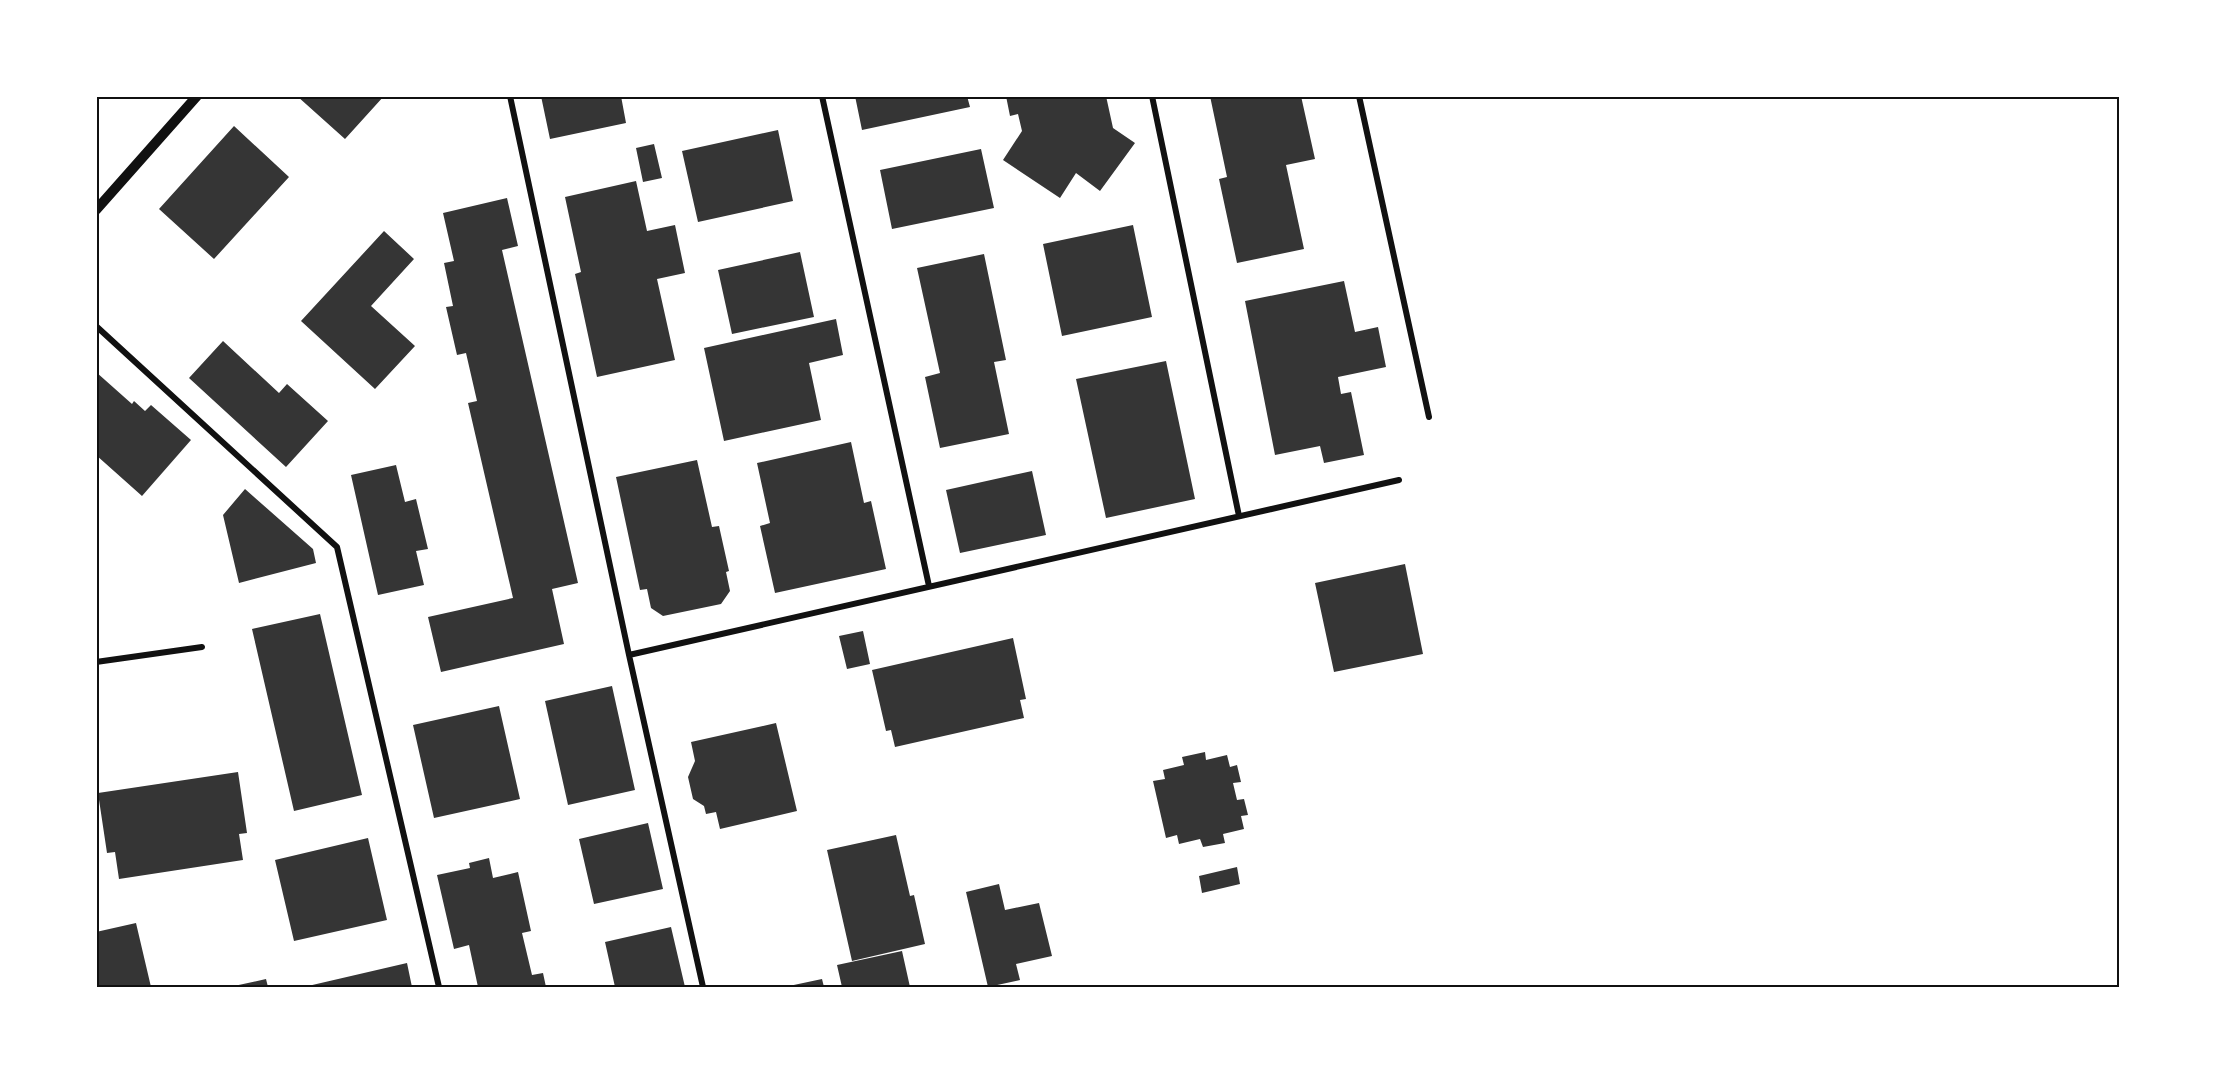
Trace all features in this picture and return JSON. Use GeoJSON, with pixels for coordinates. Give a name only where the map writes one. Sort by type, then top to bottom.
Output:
{"type":"FeatureCollection","features":[{"type":"Feature","properties":{"kind":"street"},"geometry":{"type":"LineString","coordinates":[[96,210],[197,96]]}},
{"type":"Feature","properties":{"kind":"street"},"geometry":{"type":"LineString","coordinates":[[510,96],[702,987]]}},
{"type":"Feature","properties":{"kind":"street"},"geometry":{"type":"LineString","coordinates":[[822,96],[929,586]]}},
{"type":"Feature","properties":{"kind":"street"},"geometry":{"type":"LineString","coordinates":[[1152,96],[1239,516]]}},
{"type":"Feature","properties":{"kind":"street"},"geometry":{"type":"LineString","coordinates":[[1359,96],[1429,417]]}},
{"type":"Feature","properties":{"kind":"street"},"geometry":{"type":"LineString","coordinates":[[96,326],[337,547],[438,987]]}},
{"type":"Feature","properties":{"kind":"street"},"geometry":{"type":"LineString","coordinates":[[629,655],[1399,480]]}},
{"type":"Feature","properties":{"kind":"street"},"geometry":{"type":"LineString","coordinates":[[96,662],[202,647]]}},
{"type":"Feature","properties":{"kind":"building"},"geometry":{"type":"Polygon","coordinates":[[[297,96],[384,96],[345,139],[297,96]]]}},
{"type":"Feature","properties":{"kind":"building"},"geometry":{"type":"Polygon","coordinates":[[[541,96],[621,96],[626,123],[550,139],[541,96]]]}},
{"type":"Feature","properties":{"kind":"building"},"geometry":{"type":"Polygon","coordinates":[[[855,96],[967,96],[970,107],[862,130],[855,96]]]}},
{"type":"Feature","properties":{"kind":"building"},"geometry":{"type":"Polygon","coordinates":[[[1006,96],[1106,96],[1113,128],[1135,143],[1100,191],[1076,173],[1060,198],[1003,160],[1022,131],[1018,114],[1010,116],[1006,96]]]}},
{"type":"Feature","properties":{"kind":"building"},"geometry":{"type":"Polygon","coordinates":[[[1210,96],[1301,96],[1315,159],[1286,165],[1304,249],[1237,263],[1219,179],[1227,177],[1210,96]]]}},
{"type":"Feature","properties":{"kind":"building"},"geometry":{"type":"Polygon","coordinates":[[[234,126],[289,177],[214,259],[159,209],[234,126]]]}},
{"type":"Feature","properties":{"kind":"building"},"geometry":{"type":"Polygon","coordinates":[[[778,130],[793,201],[698,222],[682,151],[778,130]]]}},
{"type":"Feature","properties":{"kind":"building"},"geometry":{"type":"Polygon","coordinates":[[[654,144],[662,178],[643,182],[636,148],[654,144]]]}},
{"type":"Feature","properties":{"kind":"building"},"geometry":{"type":"Polygon","coordinates":[[[981,149],[994,208],[892,229],[880,170],[981,149]]]}},
{"type":"Feature","properties":{"kind":"building"},"geometry":{"type":"Polygon","coordinates":[[[636,181],[647,231],[675,225],[685,273],[657,279],[675,360],[597,377],[575,274],[581,272],[565,197],[636,181]]]}},
{"type":"Feature","properties":{"kind":"building"},"geometry":{"type":"Polygon","coordinates":[[[507,198],[518,246],[502,250],[578,583],[552,589],[564,644],[441,672],[428,617],[513,598],[468,403],[477,401],[466,353],[457,355],[446,307],[453,306],[444,263],[454,261],[443,213],[507,198]]]}},
{"type":"Feature","properties":{"kind":"building"},"geometry":{"type":"Polygon","coordinates":[[[1133,225],[1152,317],[1062,336],[1043,244],[1133,225]]]}},
{"type":"Feature","properties":{"kind":"building"},"geometry":{"type":"Polygon","coordinates":[[[384,231],[414,259],[371,306],[415,346],[375,389],[301,321],[384,231]]]}},
{"type":"Feature","properties":{"kind":"building"},"geometry":{"type":"Polygon","coordinates":[[[800,252],[814,317],[732,334],[718,270],[800,252]]]}},
{"type":"Feature","properties":{"kind":"building"},"geometry":{"type":"Polygon","coordinates":[[[984,254],[1006,360],[994,362],[1009,434],[940,448],[925,377],[940,373],[917,268],[984,254]]]}},
{"type":"Feature","properties":{"kind":"building"},"geometry":{"type":"Polygon","coordinates":[[[1344,281],[1355,332],[1378,327],[1386,367],[1338,377],[1341,394],[1351,392],[1364,455],[1324,463],[1320,446],[1275,455],[1245,301],[1344,281]]]}},
{"type":"Feature","properties":{"kind":"building"},"geometry":{"type":"Polygon","coordinates":[[[836,319],[843,355],[809,363],[821,420],[724,441],[704,348],[836,319]]]}},
{"type":"Feature","properties":{"kind":"building"},"geometry":{"type":"Polygon","coordinates":[[[223,341],[279,393],[287,384],[328,421],[286,467],[189,378],[223,341]]]}},
{"type":"Feature","properties":{"kind":"building"},"geometry":{"type":"Polygon","coordinates":[[[1166,361],[1195,499],[1106,518],[1076,379],[1166,361]]]}},
{"type":"Feature","properties":{"kind":"building"},"geometry":{"type":"Polygon","coordinates":[[[96,372],[132,404],[134,401],[145,411],[151,405],[191,440],[142,496],[96,455],[96,372]]]}},
{"type":"Feature","properties":{"kind":"building"},"geometry":{"type":"Polygon","coordinates":[[[851,442],[864,503],[871,501],[886,569],[775,593],[760,526],[770,523],[757,463],[851,442]]]}},
{"type":"Feature","properties":{"kind":"building"},"geometry":{"type":"Polygon","coordinates":[[[697,460],[712,527],[719,526],[729,571],[726,572],[730,591],[721,604],[663,616],[651,608],[647,589],[640,590],[616,477],[697,460]]]}},
{"type":"Feature","properties":{"kind":"building"},"geometry":{"type":"Polygon","coordinates":[[[396,465],[405,502],[416,499],[428,549],[416,551],[424,585],[378,595],[351,475],[396,465]]]}},
{"type":"Feature","properties":{"kind":"building"},"geometry":{"type":"Polygon","coordinates":[[[1032,471],[1046,535],[960,553],[946,490],[1032,471]]]}},
{"type":"Feature","properties":{"kind":"building"},"geometry":{"type":"Polygon","coordinates":[[[245,489],[313,549],[316,563],[239,583],[223,515],[245,489]]]}},
{"type":"Feature","properties":{"kind":"building"},"geometry":{"type":"Polygon","coordinates":[[[1405,564],[1423,654],[1334,672],[1315,583],[1405,564]]]}},
{"type":"Feature","properties":{"kind":"building"},"geometry":{"type":"Polygon","coordinates":[[[320,614],[362,795],[294,811],[252,629],[320,614]]]}},
{"type":"Feature","properties":{"kind":"building"},"geometry":{"type":"Polygon","coordinates":[[[863,631],[870,664],[847,669],[839,636],[863,631]]]}},
{"type":"Feature","properties":{"kind":"building"},"geometry":{"type":"Polygon","coordinates":[[[1013,638],[1026,699],[1020,700],[1024,718],[895,747],[891,730],[886,731],[872,670],[1013,638]]]}},
{"type":"Feature","properties":{"kind":"building"},"geometry":{"type":"Polygon","coordinates":[[[612,686],[635,790],[568,805],[545,701],[612,686]]]}},
{"type":"Feature","properties":{"kind":"building"},"geometry":{"type":"Polygon","coordinates":[[[499,706],[520,799],[434,818],[413,725],[499,706]]]}},
{"type":"Feature","properties":{"kind":"building"},"geometry":{"type":"Polygon","coordinates":[[[776,723],[797,811],[720,829],[716,812],[706,814],[704,806],[693,799],[688,777],[695,761],[691,742],[776,723]]]}},
{"type":"Feature","properties":{"kind":"building"},"geometry":{"type":"Polygon","coordinates":[[[1205,752],[1206,760],[1227,755],[1230,767],[1237,765],[1241,782],[1233,783],[1237,800],[1244,799],[1248,815],[1241,816],[1244,829],[1223,834],[1225,843],[1203,847],[1200,839],[1179,844],[1177,835],[1166,838],[1153,781],[1165,779],[1163,770],[1184,765],[1182,757],[1205,752]]]}},
{"type":"Feature","properties":{"kind":"building"},"geometry":{"type":"Polygon","coordinates":[[[238,772],[247,833],[239,834],[243,860],[119,879],[115,852],[107,853],[98,793],[238,772]]]}},
{"type":"Feature","properties":{"kind":"building"},"geometry":{"type":"Polygon","coordinates":[[[648,823],[663,889],[594,904],[579,839],[648,823]]]}},
{"type":"Feature","properties":{"kind":"building"},"geometry":{"type":"Polygon","coordinates":[[[896,835],[910,896],[914,895],[925,944],[852,961],[827,850],[896,835]]]}},
{"type":"Feature","properties":{"kind":"building"},"geometry":{"type":"Polygon","coordinates":[[[368,838],[387,920],[294,941],[275,860],[368,838]]]}},
{"type":"Feature","properties":{"kind":"building"},"geometry":{"type":"Polygon","coordinates":[[[489,858],[493,878],[518,872],[531,931],[522,933],[532,975],[543,973],[546,987],[478,987],[469,945],[454,949],[437,875],[470,868],[469,863],[489,858]]]}},
{"type":"Feature","properties":{"kind":"building"},"geometry":{"type":"Polygon","coordinates":[[[1237,867],[1240,884],[1202,893],[1199,876],[1237,867]]]}},
{"type":"Feature","properties":{"kind":"building"},"geometry":{"type":"Polygon","coordinates":[[[999,884],[1005,910],[1039,903],[1052,956],[1016,964],[1020,980],[988,987],[966,892],[999,884]]]}},
{"type":"Feature","properties":{"kind":"building"},"geometry":{"type":"Polygon","coordinates":[[[136,923],[151,987],[96,987],[96,932],[136,923]]]}},
{"type":"Feature","properties":{"kind":"building"},"geometry":{"type":"Polygon","coordinates":[[[671,927],[685,987],[615,987],[605,942],[671,927]]]}},
{"type":"Feature","properties":{"kind":"building"},"geometry":{"type":"Polygon","coordinates":[[[902,951],[910,987],[842,987],[837,965],[902,951]]]}},
{"type":"Feature","properties":{"kind":"building"},"geometry":{"type":"Polygon","coordinates":[[[407,963],[412,987],[308,987],[308,986],[407,963]]]}},
{"type":"Feature","properties":{"kind":"building"},"geometry":{"type":"Polygon","coordinates":[[[266,979],[268,987],[234,987],[234,986],[266,979]]]}},
{"type":"Feature","properties":{"kind":"building"},"geometry":{"type":"Polygon","coordinates":[[[822,979],[824,987],[789,986],[822,979]]]}}]}
